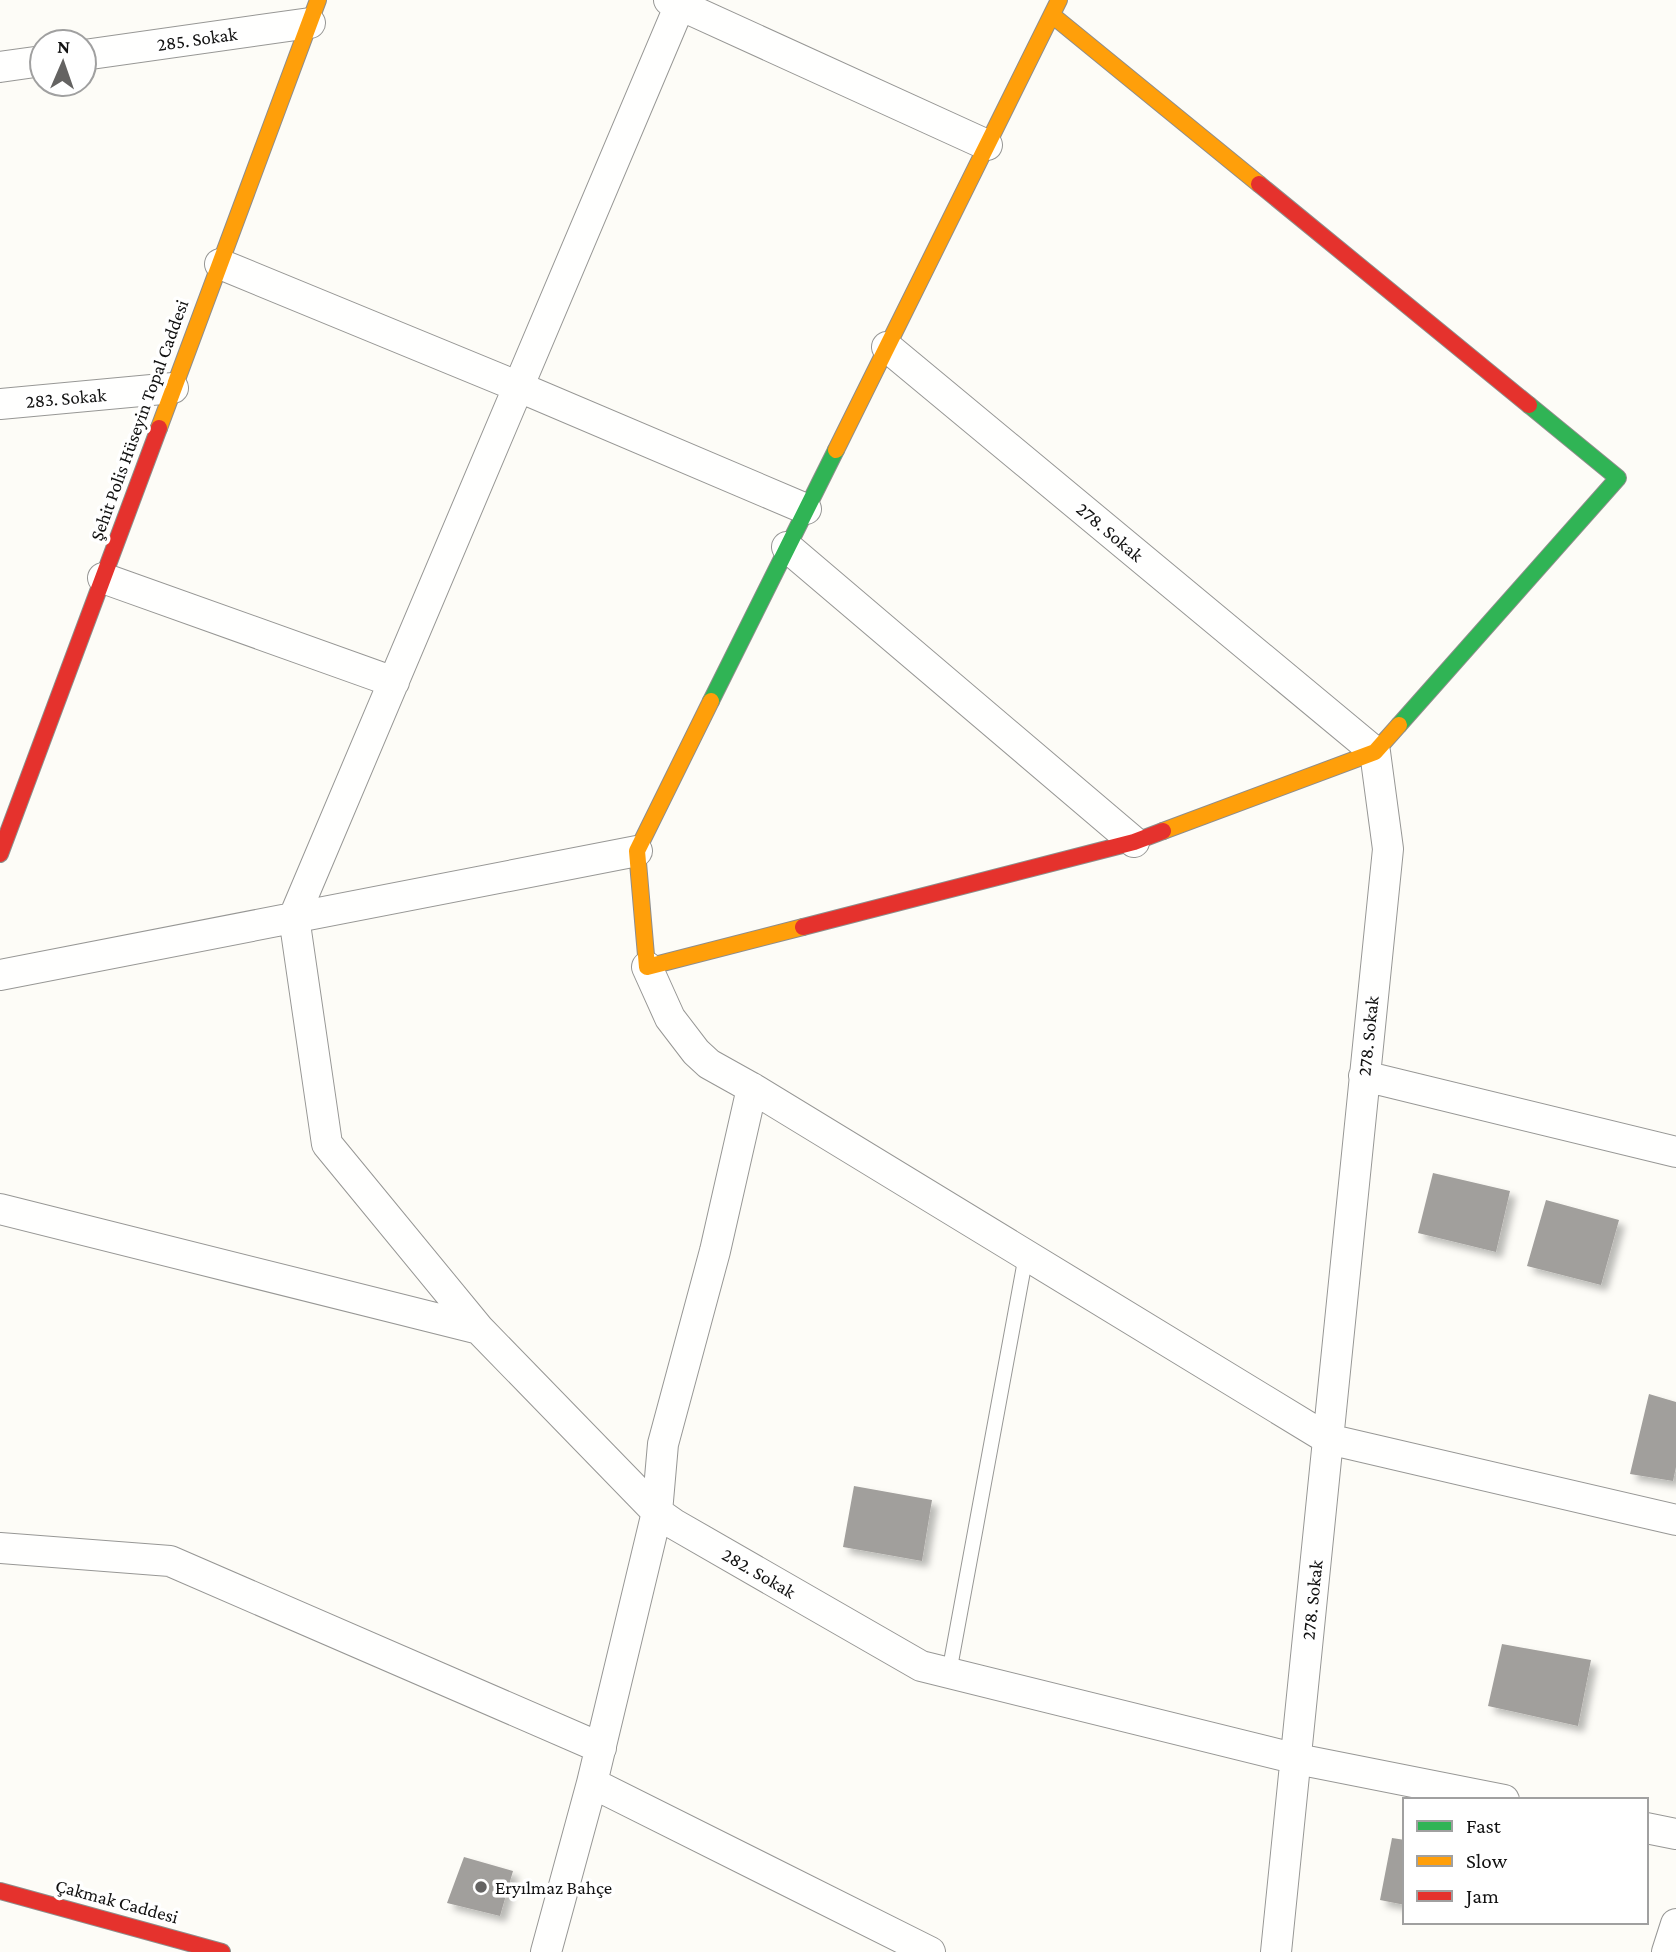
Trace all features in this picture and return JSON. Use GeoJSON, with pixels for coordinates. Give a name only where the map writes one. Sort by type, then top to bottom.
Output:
{"type":"FeatureCollection","features":[{"type":"Feature","properties":{"kind":"street"},"geometry":{"type":"LineString","coordinates":[[294,917],[519,387],[677,2],[986,145]]}},
{"type":"Feature","properties":{"kind":"street"},"geometry":{"type":"LineString","coordinates":[[647,967],[1134,842],[1375,752],[1618,478],[1055,7],[637,851],[647,967],[670,1018],[696,1052],[709,1064],[1328,1439],[1676,1520]]}},
{"type":"Feature","properties":{"kind":"street","name":"285. Sokak"},"geometry":{"type":"LineString","coordinates":[[98,52],[314,12]]}},
{"type":"Feature","properties":{"kind":"street","name":"Şehit Polis Hüseyin Topal Caddesi"},"geometry":{"type":"LineString","coordinates":[[0,854],[314,12]]}},
{"type":"Feature","properties":{"kind":"street"},"geometry":{"type":"LineString","coordinates":[[0,67],[28,63]]}},
{"type":"Feature","properties":{"kind":"street"},"geometry":{"type":"LineString","coordinates":[[220,264],[806,509]]}},
{"type":"Feature","properties":{"kind":"street","name":"278. Sokak"},"geometry":{"type":"LineString","coordinates":[[887,347],[1375,752],[1388,849],[1276,1952]]}},
{"type":"Feature","properties":{"kind":"street","name":"283. Sokak"},"geometry":{"type":"LineString","coordinates":[[0,404],[173,388]]}},
{"type":"Feature","properties":{"kind":"street"},"geometry":{"type":"LineString","coordinates":[[787,547],[1134,842]]}},
{"type":"Feature","properties":{"kind":"street"},"geometry":{"type":"LineString","coordinates":[[103,578],[394,682]]}},
{"type":"Feature","properties":{"kind":"street"},"geometry":{"type":"LineString","coordinates":[[0,975],[637,851]]}},
{"type":"Feature","properties":{"kind":"street","name":"282. Sokak"},"geometry":{"type":"LineString","coordinates":[[294,917],[327,1144],[479,1329],[657,1512],[921,1666],[1297,1759],[1494,1798]]}},
{"type":"Feature","properties":{"kind":"street"},"geometry":{"type":"LineString","coordinates":[[1364,1076],[1676,1152]]}},
{"type":"Feature","properties":{"kind":"street"},"geometry":{"type":"LineString","coordinates":[[546,1952],[601,1748],[657,1512],[663,1444],[715,1251],[752,1088]]}},
{"type":"Feature","properties":{"kind":"street"},"geometry":{"type":"LineString","coordinates":[[0,1209],[479,1329]]}},
{"type":"Feature","properties":{"kind":"street"},"geometry":{"type":"LineString","coordinates":[[0,1548],[170,1561],[601,1748]]}},
{"type":"Feature","properties":{"kind":"street"},"geometry":{"type":"LineString","coordinates":[[592,1783],[930,1952]]}},
{"type":"Feature","properties":{"kind":"street"},"geometry":{"type":"LineString","coordinates":[[1648,1828],[1676,1834]]}},
{"type":"Feature","properties":{"kind":"street","name":"Çakmak Caddesi"},"geometry":{"type":"LineString","coordinates":[[0,1891],[222,1952]]}},
{"type":"Feature","properties":{"kind":"street"},"geometry":{"type":"LineString","coordinates":[[1667,1952],[1676,1924]]}},
{"type":"Feature","properties":{"kind":"lane"},"geometry":{"type":"LineString","coordinates":[[949,1673],[1026,1255]]}},
{"type":"Feature","properties":{"kind":"building"},"geometry":{"type":"Polygon","coordinates":[[[1433,1173],[1510,1191],[1496,1252],[1418,1233],[1433,1173]]]}},
{"type":"Feature","properties":{"kind":"building"},"geometry":{"type":"Polygon","coordinates":[[[1546,1200],[1619,1220],[1601,1285],[1527,1266],[1546,1200]]]}},
{"type":"Feature","properties":{"kind":"building"},"geometry":{"type":"Polygon","coordinates":[[[1649,1394],[1676,1402],[1676,1467],[1673,1481],[1630,1474],[1649,1394]]]}},
{"type":"Feature","properties":{"kind":"building"},"geometry":{"type":"Polygon","coordinates":[[[854,1486],[932,1500],[922,1561],[843,1547],[854,1486]]]}},
{"type":"Feature","properties":{"kind":"building"},"geometry":{"type":"Polygon","coordinates":[[[1502,1644],[1591,1660],[1578,1726],[1488,1706],[1502,1644]]]}},
{"type":"Feature","properties":{"kind":"building"},"geometry":{"type":"Polygon","coordinates":[[[1392,1838],[1403,1840],[1403,1905],[1380,1900],[1392,1838]]]}},
{"type":"Feature","properties":{"kind":"building","name":"Eryılmaz Bahçe"},"geometry":{"type":"Polygon","coordinates":[[[464,1857],[513,1871],[500,1916],[447,1903],[464,1857]]]}},
{"type":"Feature","properties":{"kind":"traffic: fast"},"geometry":{"type":"LineString","coordinates":[[1399,725],[1618,478],[1529,405]]}},
{"type":"Feature","properties":{"kind":"traffic: fast"},"geometry":{"type":"LineString","coordinates":[[711,701],[836,450]]}},
{"type":"Feature","properties":{"kind":"traffic: slow"},"geometry":{"type":"LineString","coordinates":[[159,428],[318,0]]}},
{"type":"Feature","properties":{"kind":"traffic: slow"},"geometry":{"type":"LineString","coordinates":[[836,450],[1059,0]]}},
{"type":"Feature","properties":{"kind":"traffic: slow"},"geometry":{"type":"LineString","coordinates":[[1052,15],[1259,184]]}},
{"type":"Feature","properties":{"kind":"traffic: slow"},"geometry":{"type":"LineString","coordinates":[[711,701],[637,851],[647,967],[803,927]]}},
{"type":"Feature","properties":{"kind":"traffic: slow"},"geometry":{"type":"LineString","coordinates":[[1163,831],[1375,752],[1399,725]]}},
{"type":"Feature","properties":{"kind":"traffic: jam"},"geometry":{"type":"LineString","coordinates":[[1259,184],[1529,405]]}},
{"type":"Feature","properties":{"kind":"traffic: jam"},"geometry":{"type":"LineString","coordinates":[[0,854],[159,428]]}},
{"type":"Feature","properties":{"kind":"traffic: jam"},"geometry":{"type":"LineString","coordinates":[[803,927],[1134,842],[1163,831]]}},
{"type":"Feature","properties":{"kind":"traffic: jam"},"geometry":{"type":"LineString","coordinates":[[0,1891],[222,1952]]}},
{"type":"Feature","properties":{"kind":"place","name":"Eryılmaz Bahçe"},"geometry":{"type":"Point","coordinates":[481,1887]}}]}
